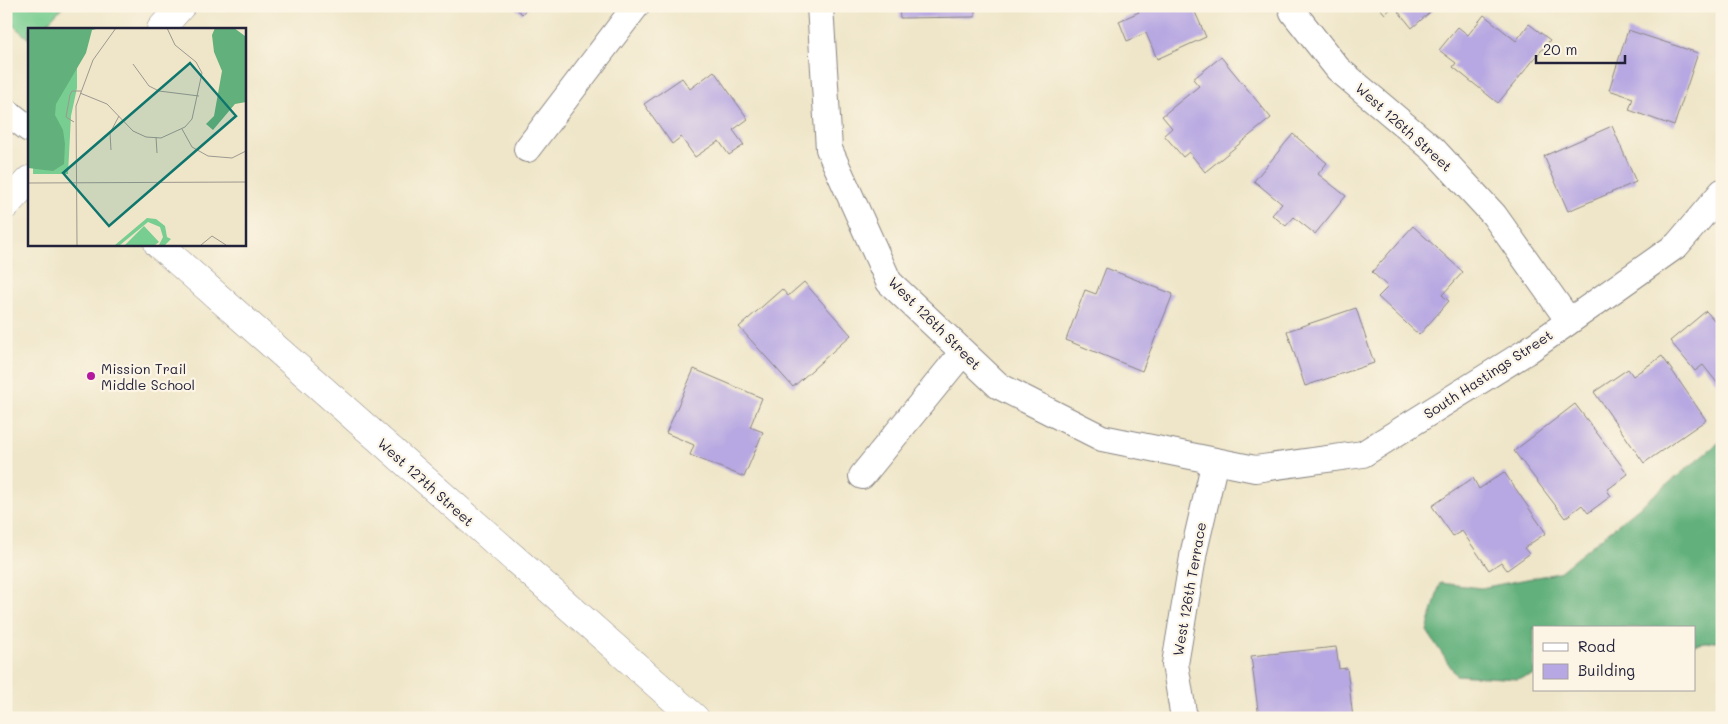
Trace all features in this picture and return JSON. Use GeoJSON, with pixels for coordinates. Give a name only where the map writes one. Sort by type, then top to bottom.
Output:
{"type":"FeatureCollection","features":[{"type":"Feature","properties":{"kind":"street"},"geometry":{"type":"LineString","coordinates":[[163,28],[181,6]]}},
{"type":"Feature","properties":{"kind":"street"},"geometry":{"type":"LineString","coordinates":[[528,149],[636,6]]}},
{"type":"Feature","properties":{"kind":"street","name":"West 126th Street"},"geometry":{"type":"LineString","coordinates":[[820,6],[829,149],[889,282],[999,386],[1102,438],[1215,461]]}},
{"type":"Feature","properties":{"kind":"street","name":"West 126th Street"},"geometry":{"type":"LineString","coordinates":[[1291,6],[1293,12],[1338,69],[1434,150],[1494,215],[1569,321]]}},
{"type":"Feature","properties":{"kind":"street"},"geometry":{"type":"LineString","coordinates":[[6,111],[28,128]]}},
{"type":"Feature","properties":{"kind":"street"},"geometry":{"type":"LineString","coordinates":[[6,206],[28,181]]}},
{"type":"Feature","properties":{"kind":"street","name":"South Hastings Street"},"geometry":{"type":"LineString","coordinates":[[1215,461],[1255,469],[1363,454],[1526,352],[1677,245],[1722,192]]}},
{"type":"Feature","properties":{"kind":"street","name":"West 127th Street"},"geometry":{"type":"LineString","coordinates":[[159,245],[694,718]]}},
{"type":"Feature","properties":{"kind":"street"},"geometry":{"type":"LineString","coordinates":[[862,476],[963,352]]}},
{"type":"Feature","properties":{"kind":"street","name":"West 126th Terrace"},"geometry":{"type":"LineString","coordinates":[[1184,718],[1175,664],[1194,551],[1215,461]]}},
{"type":"Feature","properties":{"kind":"green space"},"geometry":{"type":"Polygon","coordinates":[[[6,6],[63,6],[43,28],[28,28],[28,38],[6,19],[6,6]]]}},
{"type":"Feature","properties":{"kind":"green space"},"geometry":{"type":"Polygon","coordinates":[[[1722,440],[1722,640],[1696,645],[1696,626],[1533,626],[1533,675],[1517,679],[1456,675],[1427,631],[1440,583],[1481,588],[1558,573],[1722,440]]]}},
{"type":"Feature","properties":{"kind":"building"},"geometry":{"type":"Polygon","coordinates":[[[513,6],[529,6],[522,14],[513,6]]]}},
{"type":"Feature","properties":{"kind":"building"},"geometry":{"type":"Polygon","coordinates":[[[899,6],[975,6],[975,17],[900,18],[899,6]]]}},
{"type":"Feature","properties":{"kind":"building"},"geometry":{"type":"Polygon","coordinates":[[[1136,6],[1208,6],[1195,12],[1206,37],[1157,59],[1146,33],[1127,41],[1119,21],[1139,12],[1136,6]]]}},
{"type":"Feature","properties":{"kind":"building"},"geometry":{"type":"Polygon","coordinates":[[[1378,6],[1394,6],[1385,14],[1378,6]]]}},
{"type":"Feature","properties":{"kind":"building"},"geometry":{"type":"Polygon","coordinates":[[[1394,6],[1437,6],[1412,28],[1394,6]]]}},
{"type":"Feature","properties":{"kind":"building"},"geometry":{"type":"Polygon","coordinates":[[[1484,15],[1516,41],[1529,24],[1550,40],[1498,103],[1453,67],[1456,63],[1439,50],[1458,27],[1468,35],[1484,15]]]}},
{"type":"Feature","properties":{"kind":"building"},"geometry":{"type":"Polygon","coordinates":[[[1628,30],[1698,53],[1674,126],[1629,110],[1633,98],[1609,90],[1628,30]]]}},
{"type":"Feature","properties":{"kind":"building"},"geometry":{"type":"Polygon","coordinates":[[[1221,57],[1271,118],[1205,172],[1189,152],[1183,157],[1164,135],[1172,128],[1162,116],[1199,86],[1193,79],[1221,57]]]}},
{"type":"Feature","properties":{"kind":"building"},"geometry":{"type":"Polygon","coordinates":[[[714,71],[748,119],[733,130],[744,145],[729,155],[719,141],[695,157],[681,137],[672,144],[644,104],[682,78],[690,89],[714,71]]]}},
{"type":"Feature","properties":{"kind":"building"},"geometry":{"type":"Polygon","coordinates":[[[1612,126],[1636,182],[1568,211],[1544,156],[1612,126]]]}},
{"type":"Feature","properties":{"kind":"building"},"geometry":{"type":"Polygon","coordinates":[[[1293,134],[1327,163],[1318,174],[1346,196],[1315,234],[1294,217],[1286,226],[1272,215],[1282,204],[1254,181],[1293,134]]]}},
{"type":"Feature","properties":{"kind":"building"},"geometry":{"type":"Polygon","coordinates":[[[1413,226],[1463,272],[1442,295],[1449,301],[1419,335],[1378,297],[1388,287],[1372,272],[1413,226]]]}},
{"type":"Feature","properties":{"kind":"building"},"geometry":{"type":"Polygon","coordinates":[[[1106,268],[1173,294],[1142,371],[1066,340],[1085,290],[1096,294],[1106,268]]]}},
{"type":"Feature","properties":{"kind":"building"},"geometry":{"type":"Polygon","coordinates":[[[804,282],[851,335],[793,387],[739,327],[782,289],[788,296],[804,282]]]}},
{"type":"Feature","properties":{"kind":"building"},"geometry":{"type":"Polygon","coordinates":[[[1356,308],[1374,363],[1305,386],[1287,331],[1356,308]]]}},
{"type":"Feature","properties":{"kind":"building"},"geometry":{"type":"Polygon","coordinates":[[[1706,311],[1714,320],[1722,314],[1722,389],[1703,365],[1695,371],[1670,341],[1706,311]]]}},
{"type":"Feature","properties":{"kind":"building"},"geometry":{"type":"Polygon","coordinates":[[[1662,356],[1706,420],[1644,463],[1594,392],[1628,369],[1633,376],[1662,356]]]}},
{"type":"Feature","properties":{"kind":"building"},"geometry":{"type":"Polygon","coordinates":[[[694,369],[762,398],[750,427],[763,432],[744,477],[690,455],[694,445],[666,433],[694,369]]]}},
{"type":"Feature","properties":{"kind":"building"},"geometry":{"type":"Polygon","coordinates":[[[1575,404],[1628,474],[1607,490],[1611,496],[1588,513],[1582,505],[1565,518],[1514,451],[1575,404]]]}},
{"type":"Feature","properties":{"kind":"building"},"geometry":{"type":"Polygon","coordinates":[[[1504,472],[1546,533],[1524,548],[1529,554],[1507,570],[1501,562],[1489,570],[1462,531],[1453,536],[1432,506],[1473,478],[1479,489],[1504,472]]]}},
{"type":"Feature","properties":{"kind":"building"},"geometry":{"type":"Polygon","coordinates":[[[1336,647],[1339,669],[1347,668],[1353,718],[1259,718],[1251,656],[1336,647]]]}},
{"type":"Feature","properties":{"kind":"place","name":"Mission Trail Middle School"},"geometry":{"type":"Point","coordinates":[91,376]}}]}
